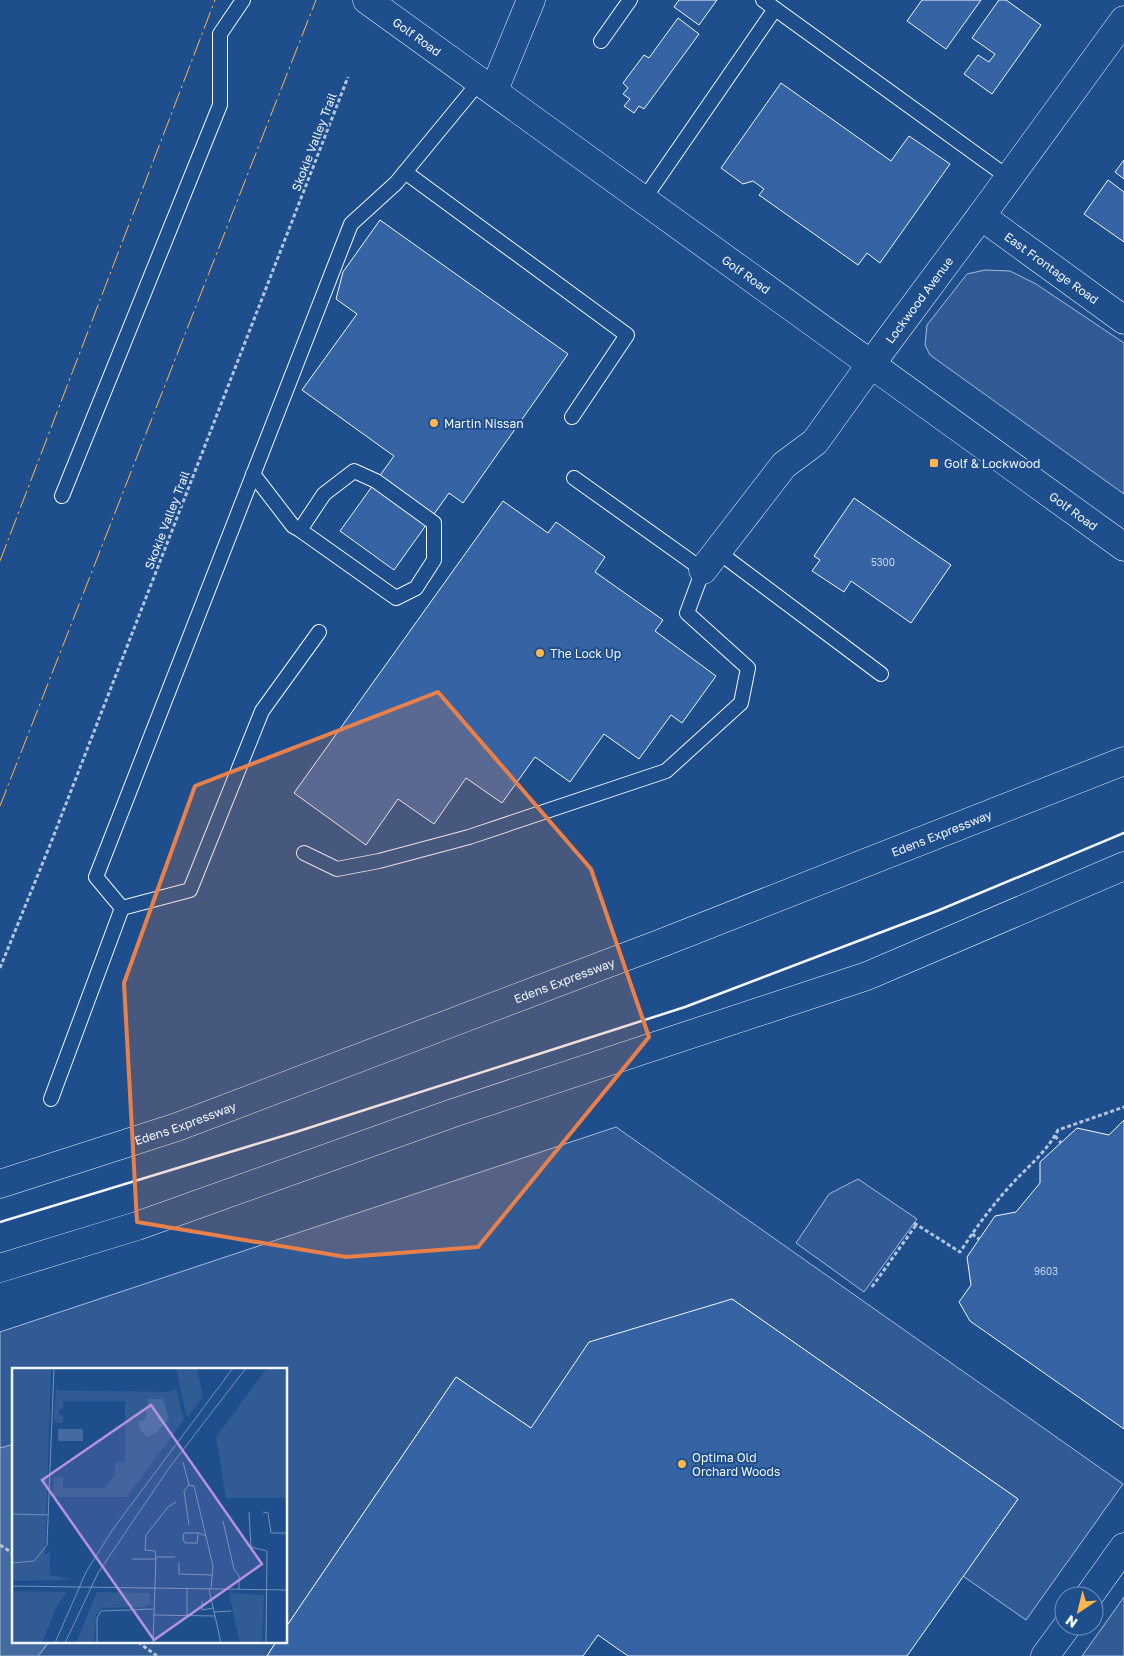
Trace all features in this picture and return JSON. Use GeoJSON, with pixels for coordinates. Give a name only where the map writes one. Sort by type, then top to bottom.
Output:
{"type":"FeatureCollection","features":[{"type":"Feature","properties":{"kind":"main road","name":"Golf Road"},"geometry":{"type":"LineString","coordinates":[[367,0],[1124,547]]}},
{"type":"Feature","properties":{"kind":"main road"},"geometry":{"type":"LineString","coordinates":[[487,85],[531,0]]}},
{"type":"Feature","properties":{"kind":"main road","name":"Lockwood Avenue"},"geometry":{"type":"LineString","coordinates":[[710,560],[784,465],[815,442],[1124,20]]}},
{"type":"Feature","properties":{"kind":"main road","name":"East Frontage Road"},"geometry":{"type":"LineString","coordinates":[[981,216],[1124,320]]}},
{"type":"Feature","properties":{"kind":"main road","name":"Edens Expressway"},"geometry":{"type":"LineString","coordinates":[[0,1184],[177,1127],[650,947],[1124,761]]}},
{"type":"Feature","properties":{"kind":"main road"},"geometry":{"type":"LineString","coordinates":[[0,1268],[137,1226],[456,1112],[867,976],[1124,866]]}},
{"type":"Feature","properties":{"kind":"main road"},"geometry":{"type":"LineString","coordinates":[[1096,1586],[1124,1547]]}},
{"type":"Feature","properties":{"kind":"main road"},"geometry":{"type":"LineString","coordinates":[[1045,1656],[1060,1636]]}},
{"type":"Feature","properties":{"kind":"lane"},"geometry":{"type":"LineString","coordinates":[[62,496],[220,105],[220,34],[243,0]]}},
{"type":"Feature","properties":{"kind":"lane"},"geometry":{"type":"LineString","coordinates":[[601,41],[630,0]]}},
{"type":"Feature","properties":{"kind":"lane"},"geometry":{"type":"LineString","coordinates":[[762,0],[1009,178]]}},
{"type":"Feature","properties":{"kind":"lane"},"geometry":{"type":"LineString","coordinates":[[644,199],[775,9]]}},
{"type":"Feature","properties":{"kind":"lane"},"geometry":{"type":"LineString","coordinates":[[122,908],[96,877],[351,224],[396,183],[487,85]]}},
{"type":"Feature","properties":{"kind":"lane"},"geometry":{"type":"LineString","coordinates":[[405,172],[628,335],[572,417]]}},
{"type":"Feature","properties":{"kind":"lane"},"geometry":{"type":"LineString","coordinates":[[253,474],[294,526],[396,598],[416,588],[434,560],[434,523],[376,481],[354,471],[324,494],[300,530]]}},
{"type":"Feature","properties":{"kind":"lane"},"geometry":{"type":"LineString","coordinates":[[574,478],[710,560],[881,674]]}},
{"type":"Feature","properties":{"kind":"lane"},"geometry":{"type":"LineString","coordinates":[[304,852],[336,869],[379,861],[469,837],[666,771],[740,702],[748,668],[687,613],[710,560]]}},
{"type":"Feature","properties":{"kind":"lane"},"geometry":{"type":"LineString","coordinates":[[122,908],[190,890],[262,711],[319,632]]}},
{"type":"Feature","properties":{"kind":"lane"},"geometry":{"type":"LineString","coordinates":[[50,1099],[122,908]]}},
{"type":"Feature","properties":{"kind":"path","name":"Skokie Valley Trail"},"geometry":{"type":"LineString","coordinates":[[0,968],[348,77]]}},
{"type":"Feature","properties":{"kind":"path"},"geometry":{"type":"LineString","coordinates":[[872,1287],[915,1224],[960,1252],[981,1221],[1010,1185],[1050,1145],[1058,1130],[1124,1107]]}},
{"type":"Feature","properties":{"kind":"path"},"geometry":{"type":"LineString","coordinates":[[1055,1136],[1061,1143]]}},
{"type":"Feature","properties":{"kind":"path"},"geometry":{"type":"LineString","coordinates":[[972,1234],[979,1239]]}},
{"type":"Feature","properties":{"kind":"path"},"geometry":{"type":"LineString","coordinates":[[0,1545],[12,1553]]}},
{"type":"Feature","properties":{"kind":"path"},"geometry":{"type":"LineString","coordinates":[[141,1644],[157,1656]]}},
{"type":"Feature","properties":{"kind":"highlighted area"},"geometry":{"type":"Polygon","coordinates":[[[438,692],[591,869],[649,1037],[478,1247],[346,1257],[137,1222],[124,983],[195,786],[438,692]]]}},
{"type":"Feature","properties":{"kind":"shaded area"},"geometry":{"type":"Polygon","coordinates":[[[985,270],[1010,271],[1036,284],[1124,343],[1124,494],[930,355],[925,345],[927,325],[967,274],[985,270]]]}},
{"type":"Feature","properties":{"kind":"shaded area"},"geometry":{"type":"Polygon","coordinates":[[[616,1127],[1123,1484],[1026,1620],[963,1576],[1018,1499],[732,1299],[531,1428],[456,1377],[288,1624],[288,1368],[12,1368],[12,1644],[275,1644],[267,1656],[0,1656],[0,1332],[616,1127]]]}},
{"type":"Feature","properties":{"kind":"shaded area"},"geometry":{"type":"Polygon","coordinates":[[[858,1179],[917,1219],[864,1292],[796,1243],[829,1194],[858,1179]]]}},
{"type":"Feature","properties":{"kind":"shaded area"},"geometry":{"type":"Polygon","coordinates":[[[12,1445],[12,1644],[47,1644],[38,1656],[0,1656],[0,1448],[12,1445]]]}},
{"type":"Feature","properties":{"kind":"shaded area"},"geometry":{"type":"Polygon","coordinates":[[[1124,1597],[1124,1656],[1082,1656],[1096,1636],[1104,1636],[1104,1625],[1124,1597]]]}},
{"type":"Feature","properties":{"kind":"building"},"geometry":{"type":"Polygon","coordinates":[[[679,0],[717,0],[699,25],[674,7],[679,0]]]}},
{"type":"Feature","properties":{"kind":"building"},"geometry":{"type":"Polygon","coordinates":[[[922,0],[981,0],[946,49],[907,21],[922,0]]]}},
{"type":"Feature","properties":{"kind":"building"},"geometry":{"type":"Polygon","coordinates":[[[999,0],[1006,0],[1041,25],[992,94],[964,74],[978,55],[989,62],[995,54],[972,38],[999,0]]]}},
{"type":"Feature","properties":{"kind":"building"},"geometry":{"type":"Polygon","coordinates":[[[678,18],[699,34],[644,109],[639,106],[634,113],[624,106],[630,99],[623,94],[628,88],[623,83],[644,55],[649,58],[678,18]]]}},
{"type":"Feature","properties":{"kind":"building"},"geometry":{"type":"Polygon","coordinates":[[[781,83],[891,161],[909,136],[950,164],[880,263],[867,253],[858,265],[759,195],[764,189],[753,181],[743,184],[721,168],[781,83]]]}},
{"type":"Feature","properties":{"kind":"building"},"geometry":{"type":"Polygon","coordinates":[[[1124,160],[1124,179],[1115,172],[1124,160]]]}},
{"type":"Feature","properties":{"kind":"building"},"geometry":{"type":"Polygon","coordinates":[[[1108,180],[1124,192],[1124,242],[1084,214],[1108,180]]]}},
{"type":"Feature","properties":{"kind":"building","name":"Martin Nissan"},"geometry":{"type":"Polygon","coordinates":[[[380,220],[568,354],[463,503],[449,493],[394,570],[340,531],[394,456],[302,390],[357,314],[336,299],[343,272],[380,220]]]}},
{"type":"Feature","properties":{"kind":"building"},"geometry":{"type":"Polygon","coordinates":[[[854,498],[951,565],[911,623],[851,581],[844,592],[812,571],[820,560],[814,556],[854,498]]]}},
{"type":"Feature","properties":{"kind":"building","name":"The Lock Up"},"geometry":{"type":"Polygon","coordinates":[[[503,501],[548,533],[556,522],[605,557],[595,572],[663,620],[655,631],[716,676],[682,723],[671,715],[639,759],[604,734],[570,782],[535,757],[502,803],[466,778],[434,824],[398,799],[366,845],[294,793],[503,501]]]}},
{"type":"Feature","properties":{"kind":"building"},"geometry":{"type":"Polygon","coordinates":[[[1124,1120],[1124,1429],[970,1321],[959,1302],[971,1285],[967,1257],[995,1216],[1016,1212],[1040,1183],[1040,1162],[1077,1128],[1109,1135],[1124,1120]]]}},
{"type":"Feature","properties":{"kind":"building","name":"Optima Old Orchard Woods"},"geometry":{"type":"Polygon","coordinates":[[[732,1299],[1018,1499],[907,1656],[628,1656],[598,1635],[583,1656],[267,1656],[275,1644],[288,1644],[288,1624],[456,1377],[531,1428],[589,1342],[732,1299]]]}},
{"type":"Feature","properties":{"kind":"wall"},"geometry":{"type":"LineString","coordinates":[[0,1222],[296,1132],[685,1007],[937,911],[1124,833]]}},
{"type":"Feature","properties":{"kind":"power"},"geometry":{"type":"LineString","coordinates":[[0,561],[215,0]]}},
{"type":"Feature","properties":{"kind":"power"},"geometry":{"type":"LineString","coordinates":[[0,806],[316,0]]}},
{"type":"Feature","properties":{"kind":"place","name":"Martin Nissan"},"geometry":{"type":"Point","coordinates":[434,423]}},
{"type":"Feature","properties":{"kind":"place","name":"Golf & Lockwood"},"geometry":{"type":"Point","coordinates":[934,463]}},
{"type":"Feature","properties":{"kind":"place","name":"The Lock Up"},"geometry":{"type":"Point","coordinates":[540,653]}},
{"type":"Feature","properties":{"kind":"place","name":"Optima Old Orchard Woods"},"geometry":{"type":"Point","coordinates":[682,1464]}}]}
